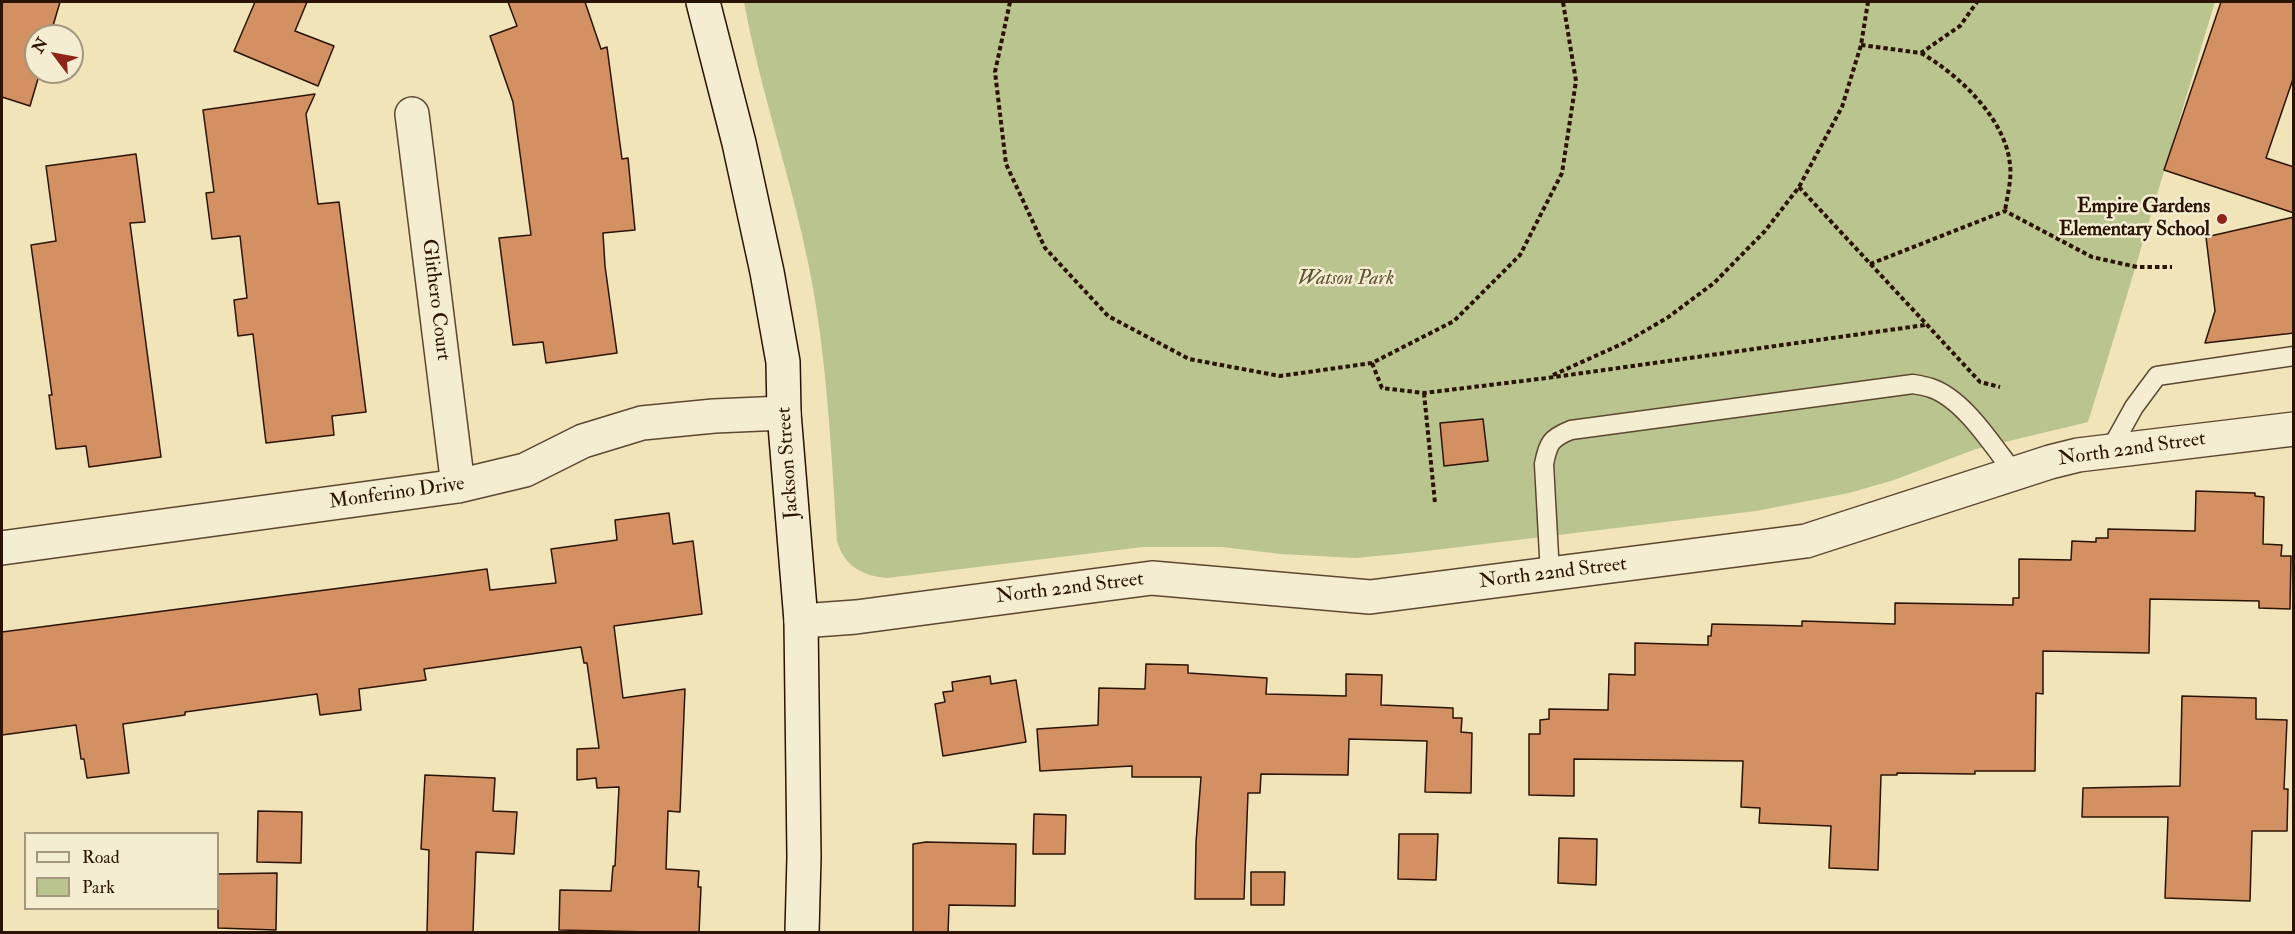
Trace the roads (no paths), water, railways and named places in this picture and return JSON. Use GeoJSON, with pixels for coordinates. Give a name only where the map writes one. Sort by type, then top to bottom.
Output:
{"type":"FeatureCollection","features":[{"type":"Feature","properties":{"kind":"street","name":"Jackson Street"},"geometry":{"type":"LineString","coordinates":[[704,2],[739,143],[767,272],[783,362],[784,413],[801,621],[804,857],[802,933]]}},
{"type":"Feature","properties":{"kind":"street","name":"Glithero Court"},"geometry":{"type":"LineString","coordinates":[[412,114],[458,486]]}},
{"type":"Feature","properties":{"kind":"street","name":"Monferino Drive"},"geometry":{"type":"LineString","coordinates":[[2,548],[458,486],[525,470],[583,441],[642,423],[714,416],[784,413]]}},
{"type":"Feature","properties":{"kind":"street","name":"North 22nd Street"},"geometry":{"type":"LineString","coordinates":[[801,621],[856,617],[1152,578],[1370,597],[1550,574],[1806,541],[2014,473],[2078,455],[2294,429]]}},
{"type":"Feature","properties":{"kind":"lane"},"geometry":{"type":"LineString","coordinates":[[2109,452],[2134,407],[2157,376],[2294,356]]}},
{"type":"Feature","properties":{"kind":"lane"},"geometry":{"type":"LineString","coordinates":[[1550,574],[1544,464],[1547,449],[1555,437],[1571,430],[1912,384],[1933,388],[1964,410],[2014,473]]}},
{"type":"Feature","properties":{"kind":"place","name":"Empire Gardens Elementary School"},"geometry":{"type":"Point","coordinates":[2222,219]}},
{"type":"Feature","properties":{"kind":"park label","name":"Watson Park"},"geometry":{"type":"Point","coordinates":[1346,280]}}]}
